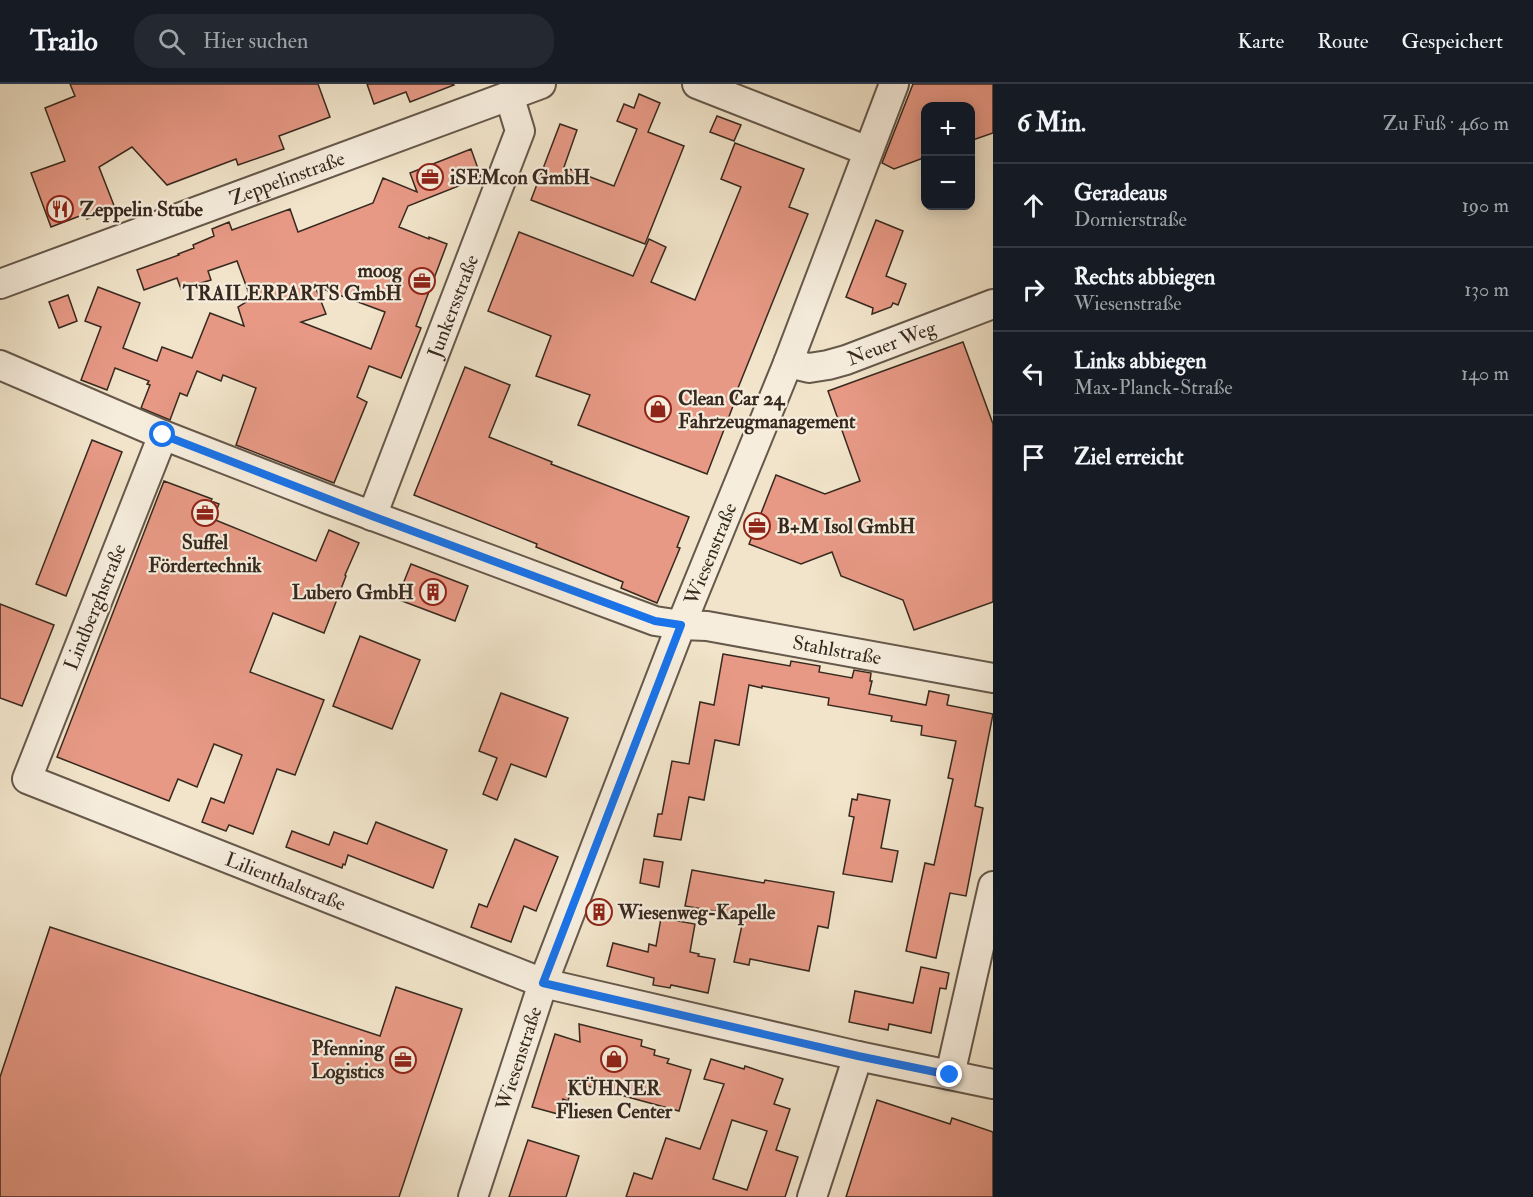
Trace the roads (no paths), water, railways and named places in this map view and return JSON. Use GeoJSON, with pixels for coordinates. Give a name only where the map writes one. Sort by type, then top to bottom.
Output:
{"type":"FeatureCollection","features":[{"type":"Feature","properties":{"kind":"street","name":"Zeppelinstraße"},"geometry":{"type":"LineString","coordinates":[[0,284],[541,84]]}},
{"type":"Feature","properties":{"kind":"street"},"geometry":{"type":"LineString","coordinates":[[697,84],[868,151]]}},
{"type":"Feature","properties":{"kind":"street","name":"Wiesenstraße"},"geometry":{"type":"LineString","coordinates":[[473,1197],[543,983],[681,625],[788,363],[894,84]]}},
{"type":"Feature","properties":{"kind":"street","name":"Junkersstraße"},"geometry":{"type":"LineString","coordinates":[[372,516],[520,131],[509,95]]}},
{"type":"Feature","properties":{"kind":"street","name":"Neuer Weg"},"geometry":{"type":"LineString","coordinates":[[788,363],[809,368],[837,363],[993,304]]}},
{"type":"Feature","properties":{"kind":"street","name":"Stahlstraße"},"geometry":{"type":"LineString","coordinates":[[0,365],[163,435],[372,516],[655,621],[707,626],[993,678]]}},
{"type":"Feature","properties":{"kind":"street","name":"Lindberghstraße"},"geometry":{"type":"LineString","coordinates":[[27,779],[163,435]]}},
{"type":"Feature","properties":{"kind":"street","name":"Lilienthalstraße"},"geometry":{"type":"LineString","coordinates":[[27,779],[543,983],[858,1056],[993,1084]]}},
{"type":"Feature","properties":{"kind":"street"},"geometry":{"type":"LineString","coordinates":[[950,1075],[993,886]]}},
{"type":"Feature","properties":{"kind":"street"},"geometry":{"type":"LineString","coordinates":[[812,1197],[858,1056]]}},
{"type":"Feature","properties":{"kind":"place","name":"iSEMcon GmbH"},"geometry":{"type":"Point","coordinates":[430,177]}},
{"type":"Feature","properties":{"kind":"place","name":"Zeppelin Stube"},"geometry":{"type":"Point","coordinates":[60,209]}},
{"type":"Feature","properties":{"kind":"place","name":"moog TRAILERPARTS GmbH"},"geometry":{"type":"Point","coordinates":[422,281]}},
{"type":"Feature","properties":{"kind":"place","name":"Clean Car 24 Fahrzeugmanagement"},"geometry":{"type":"Point","coordinates":[658,409]}},
{"type":"Feature","properties":{"kind":"place","name":"Suffel Fördertechnik"},"geometry":{"type":"Point","coordinates":[205,513]}},
{"type":"Feature","properties":{"kind":"place","name":"B+M Isol GmbH"},"geometry":{"type":"Point","coordinates":[757,526]}},
{"type":"Feature","properties":{"kind":"place","name":"Lubero GmbH"},"geometry":{"type":"Point","coordinates":[433,592]}},
{"type":"Feature","properties":{"kind":"place","name":"Wiesenweg-Kapelle"},"geometry":{"type":"Point","coordinates":[599,912]}},
{"type":"Feature","properties":{"kind":"place","name":"KÜHNER Fliesen Center"},"geometry":{"type":"Point","coordinates":[614,1059]}},
{"type":"Feature","properties":{"kind":"place","name":"Pfenning Logistics"},"geometry":{"type":"Point","coordinates":[403,1060]}}]}
